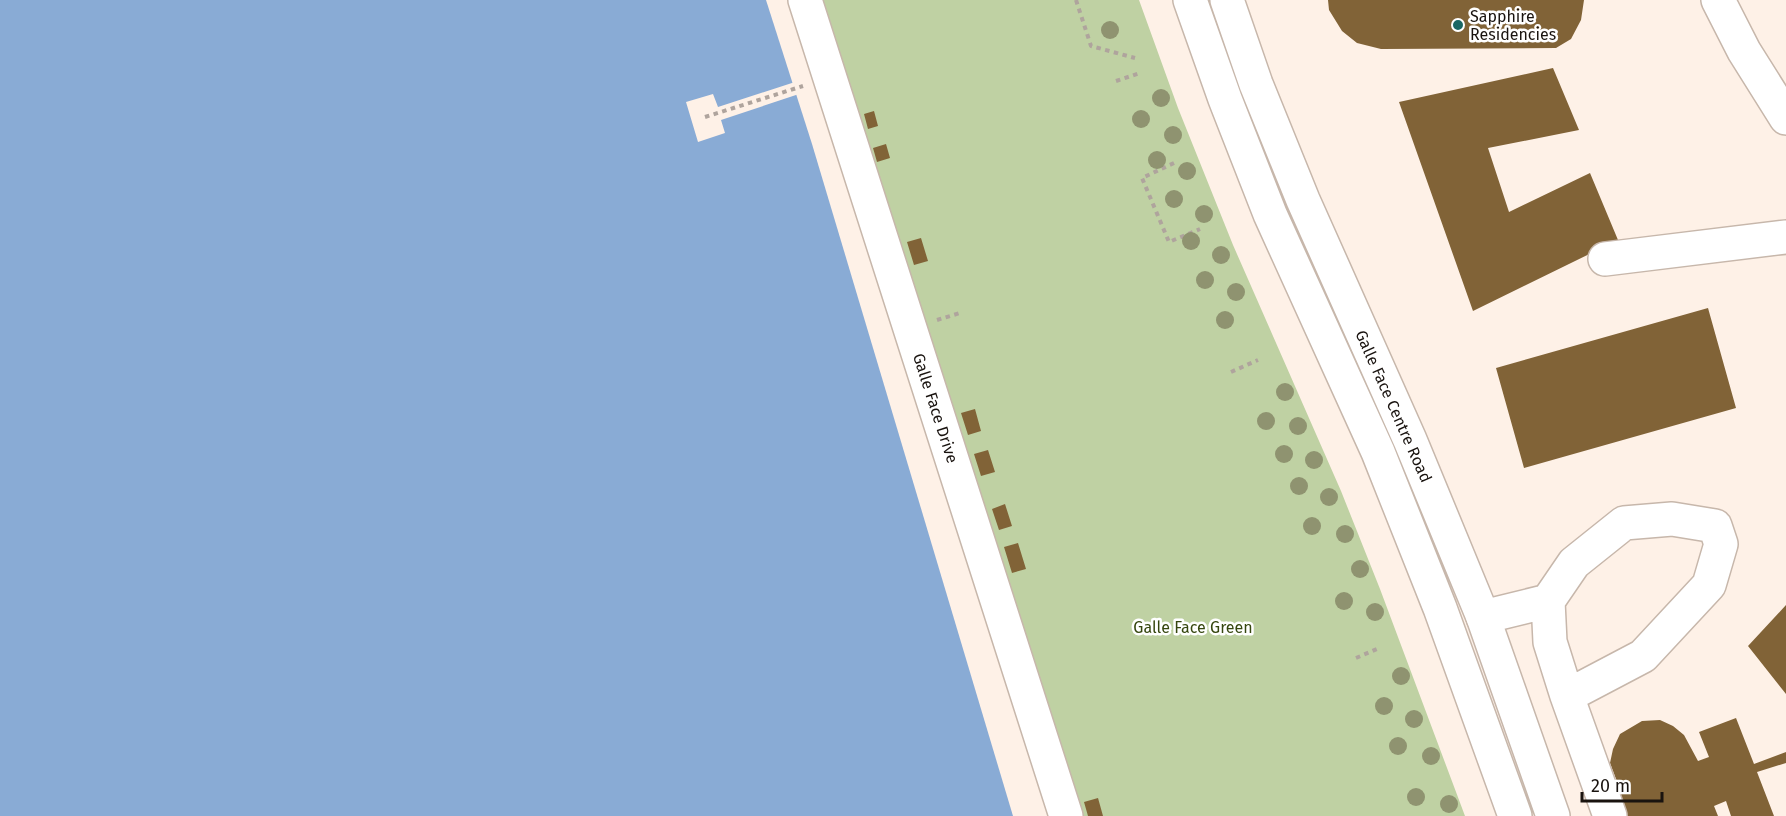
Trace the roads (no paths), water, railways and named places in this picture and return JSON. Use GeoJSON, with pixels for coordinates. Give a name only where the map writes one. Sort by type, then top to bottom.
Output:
{"type":"FeatureCollection","features":[{"type":"Feature","properties":{"kind":"main road","name":"Galle Face Drive"},"geometry":{"type":"LineString","coordinates":[[805,0],[1066,816]]}},
{"type":"Feature","properties":{"kind":"main road","name":"Galle Face Centre Road"},"geometry":{"type":"LineString","coordinates":[[1190,0],[1224,99],[1270,214],[1378,453],[1440,609],[1515,816]]}},
{"type":"Feature","properties":{"kind":"main road","name":"Galle Face Centre Road"},"geometry":{"type":"LineString","coordinates":[[1227,0],[1256,84],[1303,200],[1410,440],[1483,617],[1553,816]]}},
{"type":"Feature","properties":{"kind":"main road"},"geometry":{"type":"LineString","coordinates":[[1718,0],[1744,51],[1786,118]]}},
{"type":"Feature","properties":{"kind":"main road"},"geometry":{"type":"LineString","coordinates":[[1605,259],[1786,237]]}},
{"type":"Feature","properties":{"kind":"main road"},"geometry":{"type":"LineString","coordinates":[[1378,453],[1410,440]]}},
{"type":"Feature","properties":{"kind":"main road"},"geometry":{"type":"LineString","coordinates":[[1567,696],[1643,656],[1709,585],[1721,544],[1715,526],[1672,519],[1624,523],[1574,563],[1548,600],[1550,642],[1567,696],[1610,816]]}},
{"type":"Feature","properties":{"kind":"main road"},"geometry":{"type":"LineString","coordinates":[[1483,617],[1548,600]]}},
{"type":"Feature","properties":{"kind":"water"},"geometry":{"type":"Polygon","coordinates":[[[0,0],[766,0],[812,144],[1013,816],[0,816],[0,0]]]}},
{"type":"Feature","properties":{"kind":"place","name":"Sapphire Residencies"},"geometry":{"type":"Point","coordinates":[1458,25]}},
{"type":"Feature","properties":{"kind":"park label","name":"Galle Face Green"},"geometry":{"type":"Point","coordinates":[1193,627]}}]}
